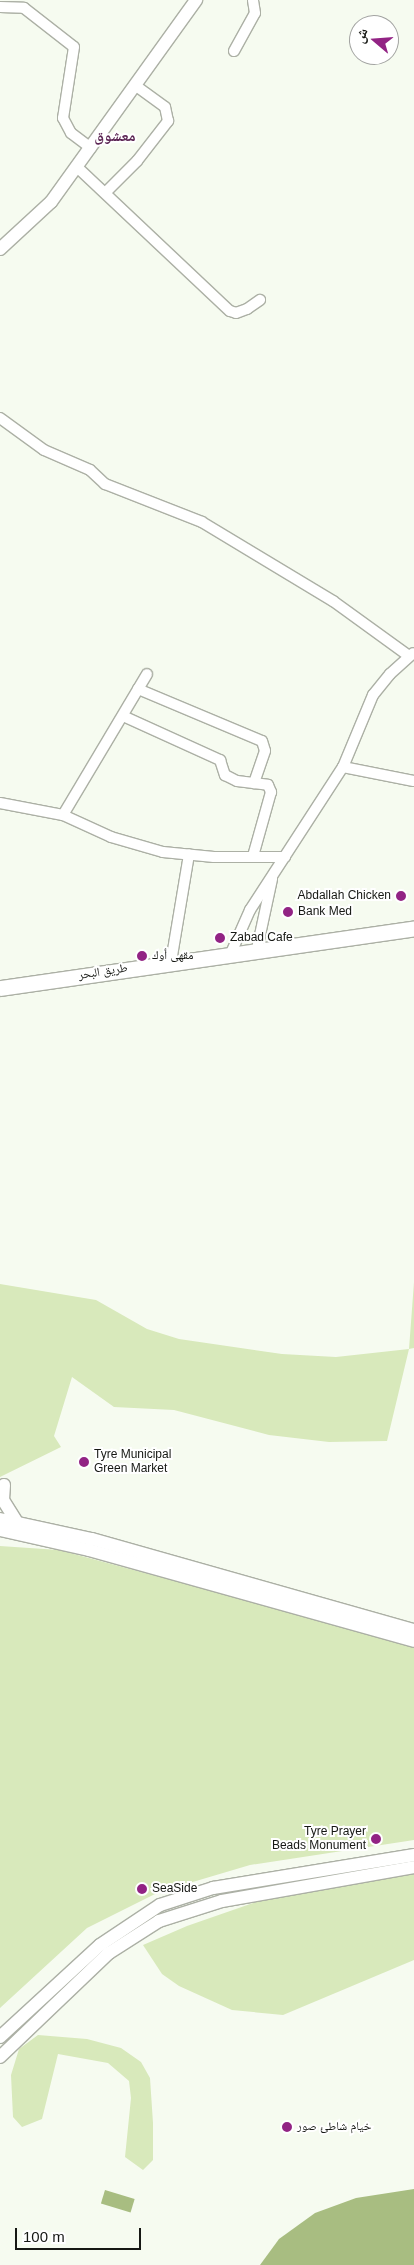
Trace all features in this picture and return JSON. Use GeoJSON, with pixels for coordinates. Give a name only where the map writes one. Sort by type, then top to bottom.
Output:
{"type":"FeatureCollection","features":[{"type":"Feature","properties":{"kind":"highway","name":"طريق البحر"},"geometry":{"type":"LineString","coordinates":[[0,988],[257,949],[414,928]]}},
{"type":"Feature","properties":{"kind":"main road"},"geometry":{"type":"LineString","coordinates":[[0,249],[50,202],[91,148],[196,0]]}},
{"type":"Feature","properties":{"kind":"main road"},"geometry":{"type":"LineString","coordinates":[[4,1485],[3,1500],[17,1522]]}},
{"type":"Feature","properties":{"kind":"main road"},"geometry":{"type":"LineString","coordinates":[[0,1519],[17,1522],[47,1534],[414,1641]]}},
{"type":"Feature","properties":{"kind":"main road"},"geometry":{"type":"LineString","coordinates":[[0,1530],[47,1534],[414,1630]]}},
{"type":"Feature","properties":{"kind":"main road"},"geometry":{"type":"LineString","coordinates":[[0,2037],[100,1945],[160,1904],[213,1888],[414,1855]]}},
{"type":"Feature","properties":{"kind":"main road"},"geometry":{"type":"LineString","coordinates":[[0,2057],[108,1953],[159,1921],[222,1901],[414,1867]]}},
{"type":"Feature","properties":{"kind":"street"},"geometry":{"type":"LineString","coordinates":[[234,51],[256,13],[253,0]]}},
{"type":"Feature","properties":{"kind":"street"},"geometry":{"type":"LineString","coordinates":[[0,7],[24,8],[74,47],[63,118],[71,133],[91,148]]}},
{"type":"Feature","properties":{"kind":"street"},"geometry":{"type":"LineString","coordinates":[[106,192],[137,161],[168,121],[165,107],[135,85]]}},
{"type":"Feature","properties":{"kind":"street"},"geometry":{"type":"LineString","coordinates":[[77,167],[106,192],[230,311],[236,313],[247,309],[260,300]]}},
{"type":"Feature","properties":{"kind":"street"},"geometry":{"type":"LineString","coordinates":[[0,418],[44,450],[90,470],[105,484],[202,522],[333,602],[412,654],[373,695],[343,767],[250,910],[231,953]]}},
{"type":"Feature","properties":{"kind":"street"},"geometry":{"type":"LineString","coordinates":[[63,815],[147,674]]}},
{"type":"Feature","properties":{"kind":"street"},"geometry":{"type":"LineString","coordinates":[[138,689],[262,741],[265,751],[254,783]]}},
{"type":"Feature","properties":{"kind":"street"},"geometry":{"type":"LineString","coordinates":[[123,716],[220,760],[226,775],[237,781],[271,788],[253,856]]}},
{"type":"Feature","properties":{"kind":"street"},"geometry":{"type":"LineString","coordinates":[[343,767],[414,781]]}},
{"type":"Feature","properties":{"kind":"street"},"geometry":{"type":"LineString","coordinates":[[0,803],[63,815],[145,849],[188,855],[286,857]]}},
{"type":"Feature","properties":{"kind":"street"},"geometry":{"type":"LineString","coordinates":[[171,962],[188,855]]}},
{"type":"Feature","properties":{"kind":"street"},"geometry":{"type":"LineString","coordinates":[[257,949],[272,875]]}},
{"type":"Feature","properties":{"kind":"shaded area"},"geometry":{"type":"Polygon","coordinates":[[[414,1282],[414,1348],[409,1349],[414,1282]]]}},
{"type":"Feature","properties":{"kind":"shaded area"},"geometry":{"type":"Polygon","coordinates":[[[0,1284],[96,1300],[147,1329],[179,1339],[282,1354],[336,1357],[409,1349],[387,1441],[329,1442],[269,1435],[174,1410],[114,1407],[72,1377],[54,1436],[61,1447],[0,1477],[0,1284]]]}},
{"type":"Feature","properties":{"kind":"shaded area"},"geometry":{"type":"Polygon","coordinates":[[[0,1546],[59,1550],[414,1645],[414,1840],[250,1865],[159,1892],[87,1928],[0,2008],[0,1546]]]}},
{"type":"Feature","properties":{"kind":"shaded area"},"geometry":{"type":"Polygon","coordinates":[[[414,1874],[414,1960],[283,2015],[232,2010],[179,1986],[162,1974],[143,1945],[187,1926],[256,1902],[331,1886],[414,1874]]]}},
{"type":"Feature","properties":{"kind":"shaded area"},"geometry":{"type":"Polygon","coordinates":[[[38,2035],[87,2039],[121,2048],[141,2062],[150,2078],[153,2123],[153,2160],[143,2170],[125,2157],[131,2098],[129,2081],[108,2063],[58,2054],[42,2119],[22,2127],[13,2117],[11,2075],[19,2049],[38,2035]]]}},
{"type":"Feature","properties":{"kind":"shaded area"},"geometry":{"type":"Polygon","coordinates":[[[414,2189],[414,2265],[260,2265],[279,2239],[315,2213],[356,2198],[414,2189]]]}},
{"type":"Feature","properties":{"kind":"shaded area"},"geometry":{"type":"Polygon","coordinates":[[[105,2190],[135,2199],[131,2212],[101,2203],[105,2190]]]}},
{"type":"Feature","properties":{"kind":"place","name":"Abdallah Chicken"},"geometry":{"type":"Point","coordinates":[401,896]}},
{"type":"Feature","properties":{"kind":"place","name":"Bank Med"},"geometry":{"type":"Point","coordinates":[288,912]}},
{"type":"Feature","properties":{"kind":"place","name":"Zabad Cafe"},"geometry":{"type":"Point","coordinates":[220,938]}},
{"type":"Feature","properties":{"kind":"place","name":"مقهى أوك"},"geometry":{"type":"Point","coordinates":[142,956]}},
{"type":"Feature","properties":{"kind":"place","name":"Tyre Municipal Green Market"},"geometry":{"type":"Point","coordinates":[84,1462]}},
{"type":"Feature","properties":{"kind":"place","name":"Tyre Prayer Beads Monument"},"geometry":{"type":"Point","coordinates":[376,1839]}},
{"type":"Feature","properties":{"kind":"place","name":"SeaSide"},"geometry":{"type":"Point","coordinates":[142,1889]}},
{"type":"Feature","properties":{"kind":"place","name":"خيام شاطئ صور"},"geometry":{"type":"Point","coordinates":[287,2127]}},
{"type":"Feature","properties":{"kind":"district","name":"معشوق"},"geometry":{"type":"Point","coordinates":[115,136]}}]}
